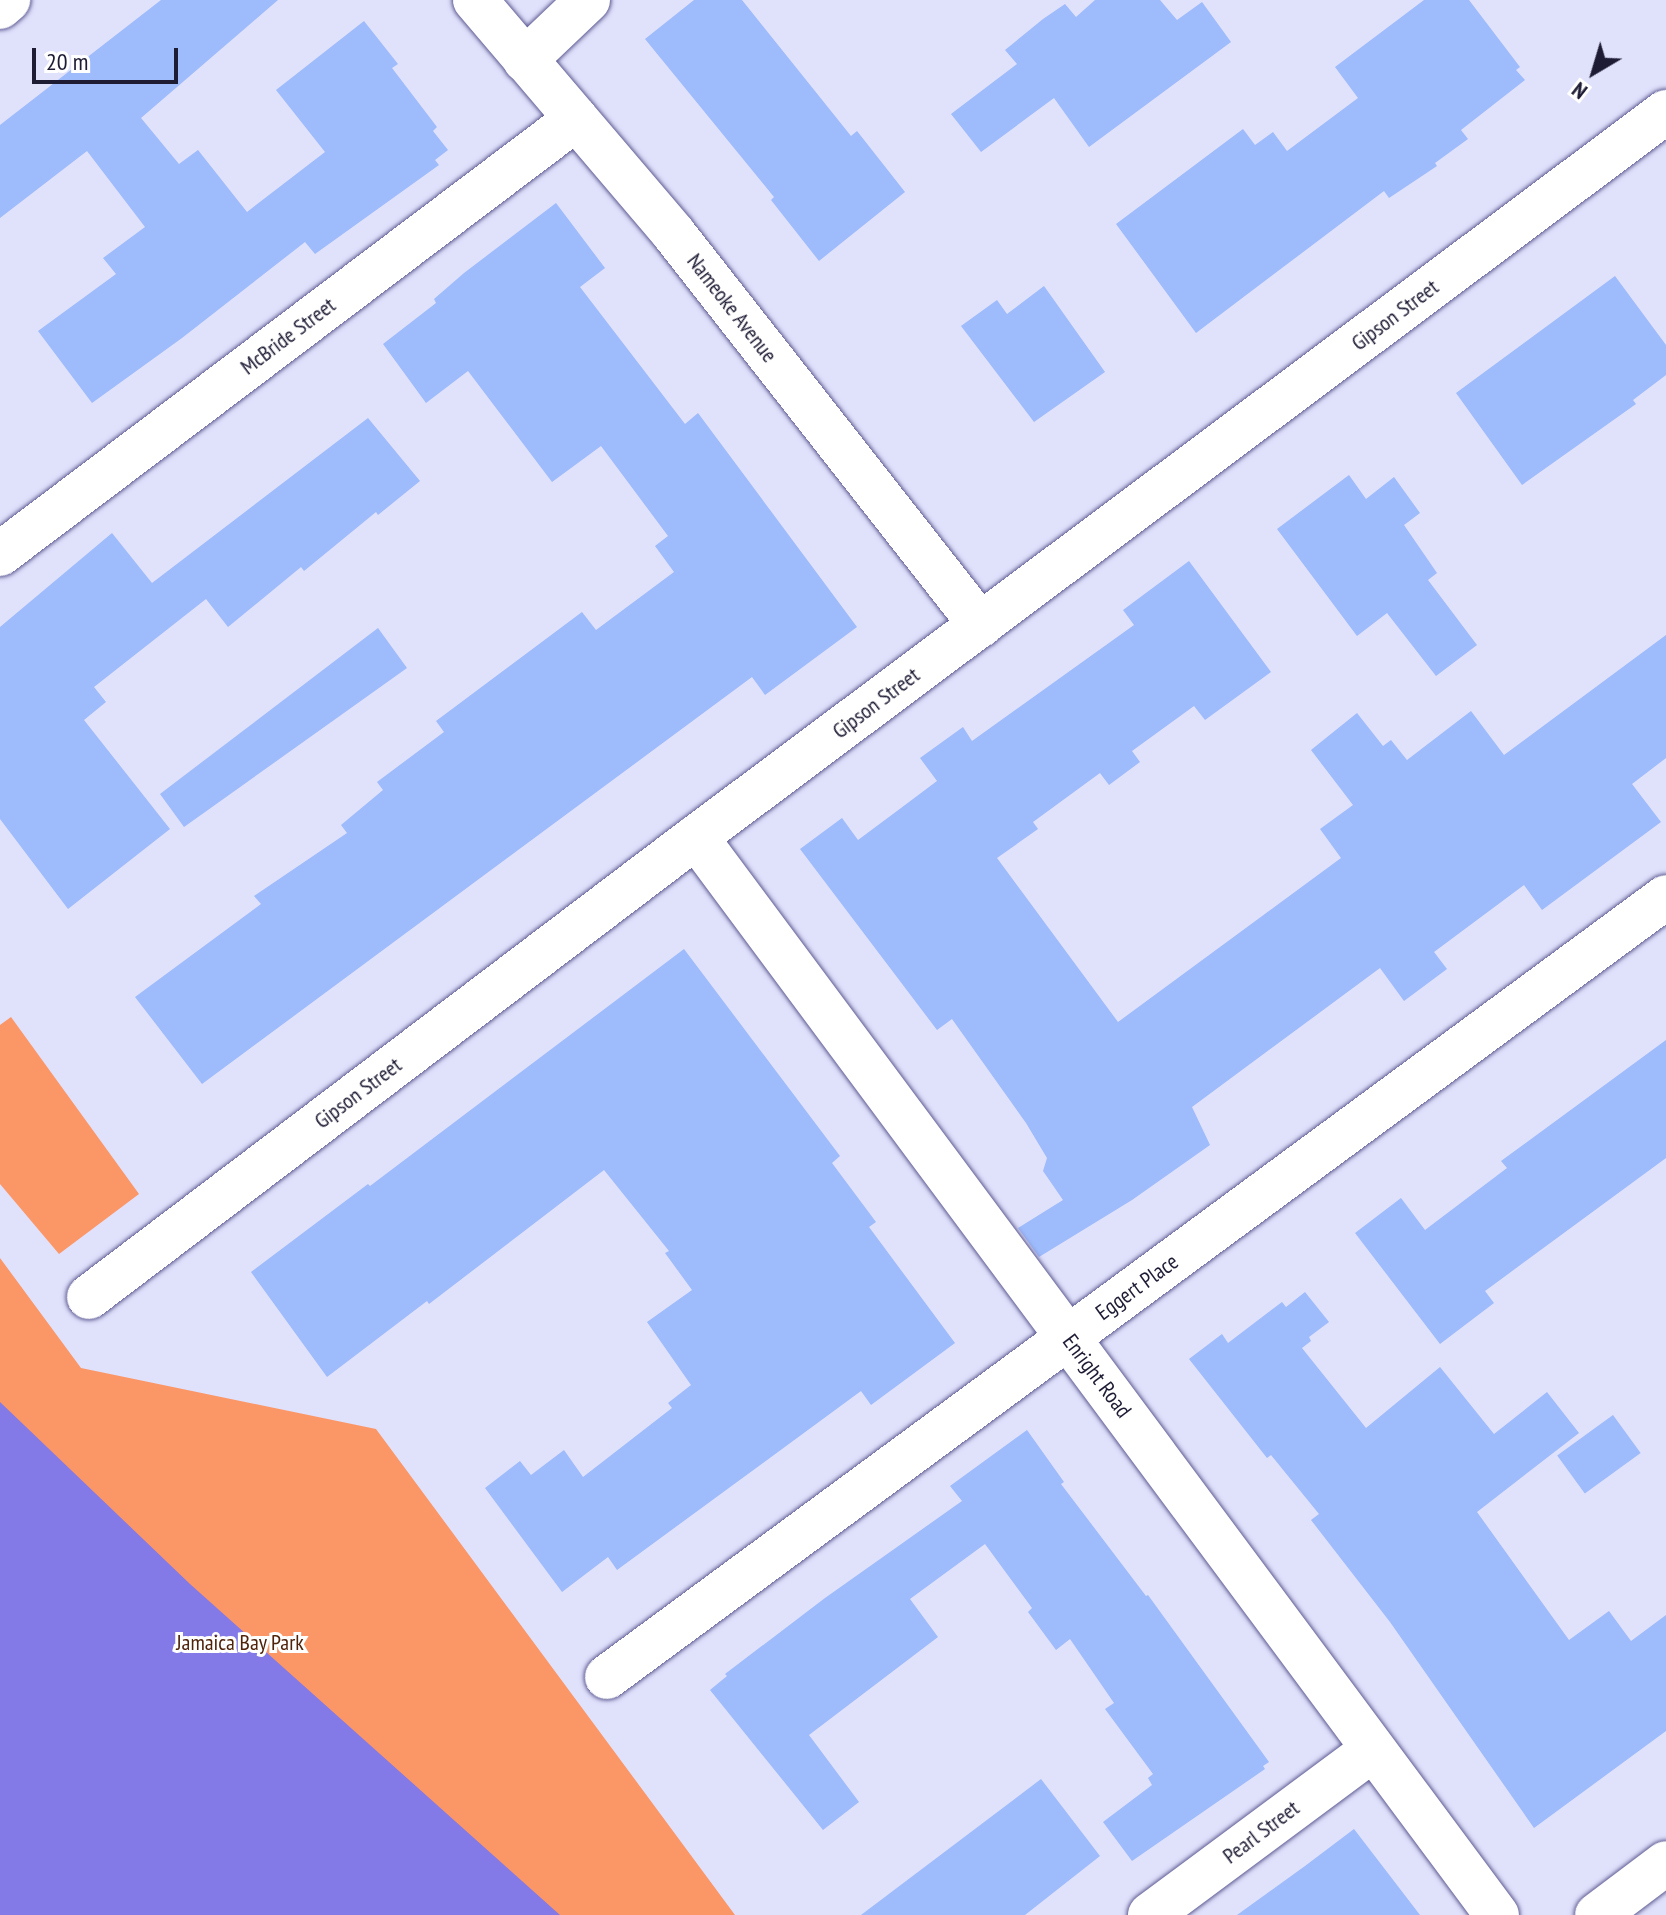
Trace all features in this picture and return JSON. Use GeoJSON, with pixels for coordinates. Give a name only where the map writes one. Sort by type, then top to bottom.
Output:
{"type":"FeatureCollection","features":[{"type":"Feature","properties":{"kind":"street"},"geometry":{"type":"LineString","coordinates":[[0,7],[8,0]]}},
{"type":"Feature","properties":{"kind":"street","name":"Nameoke Avenue"},"geometry":{"type":"LineString","coordinates":[[475,0],[674,234],[981,625]]}},
{"type":"Feature","properties":{"kind":"street"},"geometry":{"type":"LineString","coordinates":[[525,60],[588,0]]}},
{"type":"Feature","properties":{"kind":"street","name":"Gipson Street"},"geometry":{"type":"LineString","coordinates":[[89,1297],[696,837],[1666,112]]}},
{"type":"Feature","properties":{"kind":"street","name":"McBride Street"},"geometry":{"type":"LineString","coordinates":[[0,554],[576,119]]}},
{"type":"Feature","properties":{"kind":"street","name":"Enright Road"},"geometry":{"type":"LineString","coordinates":[[696,837],[1497,1915]]}},
{"type":"Feature","properties":{"kind":"street","name":"Eggert Place"},"geometry":{"type":"LineString","coordinates":[[607,1677],[1666,897]]}},
{"type":"Feature","properties":{"kind":"street","name":"Pearl Street"},"geometry":{"type":"LineString","coordinates":[[1150,1915],[1372,1750]]}},
{"type":"Feature","properties":{"kind":"street"},"geometry":{"type":"LineString","coordinates":[[1597,1915],[1666,1863]]}},
{"type":"Feature","properties":{"kind":"green space"},"geometry":{"type":"Polygon","coordinates":[[[11,1017],[139,1194],[59,1254],[0,1184],[0,1025],[11,1017]]]}},
{"type":"Feature","properties":{"kind":"green space","name":"Jamaica Bay Park"},"geometry":{"type":"Polygon","coordinates":[[[0,1258],[81,1368],[376,1429],[735,1915],[171,1915],[0,1735],[0,1258]]]}},
{"type":"Feature","properties":{"kind":"shaded area"},"geometry":{"type":"Polygon","coordinates":[[[0,1402],[190,1584],[560,1915],[0,1915],[0,1402]]]}},
{"type":"Feature","properties":{"kind":"building"},"geometry":{"type":"Polygon","coordinates":[[[161,0],[278,0],[141,118],[179,164],[198,150],[247,212],[325,152],[276,90],[364,21],[398,64],[392,68],[437,127],[433,131],[448,150],[435,160],[439,165],[315,254],[305,242],[182,338],[92,403],[38,331],[116,274],[103,258],[145,227],[87,151],[0,218],[0,125],[161,0]]]}},
{"type":"Feature","properties":{"kind":"building"},"geometry":{"type":"Polygon","coordinates":[[[694,0],[742,0],[851,136],[857,131],[905,192],[819,261],[771,200],[774,197],[645,39],[694,0]]]}},
{"type":"Feature","properties":{"kind":"building"},"geometry":{"type":"Polygon","coordinates":[[[1095,0],[1160,0],[1177,20],[1202,2],[1231,42],[1089,147],[1054,98],[981,152],[951,114],[1017,64],[1005,50],[1043,19],[1065,4],[1076,17],[1095,0]]]}},
{"type":"Feature","properties":{"kind":"building"},"geometry":{"type":"Polygon","coordinates":[[[1424,0],[1469,0],[1520,67],[1516,70],[1525,80],[1461,130],[1468,139],[1435,163],[1437,166],[1389,198],[1384,191],[1196,333],[1116,224],[1243,129],[1255,145],[1273,132],[1287,151],[1358,98],[1335,67],[1424,0]]]}},
{"type":"Feature","properties":{"kind":"building"},"geometry":{"type":"Polygon","coordinates":[[[556,203],[605,268],[580,287],[685,424],[698,413],[857,627],[765,695],[752,677],[202,1084],[135,997],[261,904],[254,896],[347,833],[341,825],[383,790],[377,782],[444,732],[436,721],[582,612],[596,630],[674,572],[655,546],[668,536],[601,446],[552,482],[468,371],[426,403],[383,344],[436,303],[434,299],[464,273],[556,203]]]}},
{"type":"Feature","properties":{"kind":"building"},"geometry":{"type":"Polygon","coordinates":[[[1615,276],[1666,345],[1666,375],[1633,400],[1636,404],[1522,485],[1456,393],[1615,276]]]}},
{"type":"Feature","properties":{"kind":"building"},"geometry":{"type":"Polygon","coordinates":[[[1044,286],[1105,372],[1034,422],[961,326],[997,300],[1007,314],[1044,286]]]}},
{"type":"Feature","properties":{"kind":"building"},"geometry":{"type":"Polygon","coordinates":[[[368,418],[420,481],[378,515],[376,512],[304,571],[301,567],[228,627],[206,599],[94,687],[106,702],[84,720],[170,829],[68,909],[0,819],[0,627],[112,533],[152,583],[368,418]]]}},
{"type":"Feature","properties":{"kind":"building"},"geometry":{"type":"Polygon","coordinates":[[[1349,475],[1366,499],[1394,477],[1420,513],[1404,525],[1437,573],[1428,580],[1477,645],[1436,676],[1387,613],[1357,636],[1277,529],[1349,475]]]}},
{"type":"Feature","properties":{"kind":"building"},"geometry":{"type":"Polygon","coordinates":[[[1189,561],[1271,672],[1205,720],[1194,706],[1132,751],[1140,762],[1109,785],[1100,773],[1033,822],[1038,829],[997,858],[1118,1022],[1341,858],[1320,829],[1353,805],[1311,750],[1357,713],[1383,746],[1391,740],[1407,760],[1471,711],[1504,755],[1666,635],[1666,758],[1632,784],[1661,822],[1542,910],[1524,885],[1434,952],[1447,969],[1404,1001],[1380,968],[1192,1107],[1210,1145],[1132,1200],[1039,1257],[1018,1228],[1063,1200],[1043,1171],[1047,1158],[1026,1123],[952,1019],[937,1030],[800,849],[842,818],[858,840],[937,781],[920,758],[963,727],[972,741],[1134,625],[1123,610],[1189,561]]]}},
{"type":"Feature","properties":{"kind":"building"},"geometry":{"type":"Polygon","coordinates":[[[378,628],[407,668],[184,827],[160,794],[378,628]]]}},
{"type":"Feature","properties":{"kind":"building"},"geometry":{"type":"Polygon","coordinates":[[[684,949],[840,1156],[832,1163],[876,1222],[869,1227],[955,1343],[871,1405],[861,1391],[617,1570],[608,1557],[562,1592],[485,1488],[520,1461],[531,1475],[564,1450],[583,1477],[672,1408],[668,1403],[691,1385],[647,1322],[692,1290],[665,1253],[669,1251],[604,1170],[429,1304],[427,1301],[327,1377],[251,1272],[684,949]]]}},
{"type":"Feature","properties":{"kind":"building"},"geometry":{"type":"Polygon","coordinates":[[[1666,1040],[1666,1158],[1485,1291],[1494,1303],[1440,1344],[1355,1233],[1401,1198],[1425,1230],[1507,1168],[1501,1161],[1666,1040]]]}},
{"type":"Feature","properties":{"kind":"building"},"geometry":{"type":"Polygon","coordinates":[[[1305,1292],[1329,1322],[1309,1337],[1311,1341],[1302,1348],[1366,1428],[1440,1367],[1494,1434],[1547,1392],[1579,1433],[1477,1512],[1569,1640],[1609,1611],[1631,1641],[1666,1615],[1666,1731],[1534,1828],[1390,1622],[1311,1520],[1319,1514],[1271,1455],[1267,1458],[1189,1359],[1222,1334],[1228,1343],[1282,1302],[1286,1307],[1305,1292]]]}},
{"type":"Feature","properties":{"kind":"building"},"geometry":{"type":"Polygon","coordinates":[[[1613,1415],[1641,1453],[1585,1494],[1557,1456],[1613,1415]]]}},
{"type":"Feature","properties":{"kind":"building"},"geometry":{"type":"Polygon","coordinates":[[[1027,1430],[1064,1482],[1061,1484],[1148,1595],[1269,1762],[1263,1766],[1265,1769],[1132,1861],[1103,1822],[1152,1785],[1148,1778],[1153,1774],[1105,1709],[1114,1703],[1070,1639],[1056,1650],[1028,1612],[1032,1608],[985,1544],[910,1599],[938,1637],[809,1735],[859,1802],[823,1830],[710,1690],[727,1676],[725,1674],[825,1598],[962,1501],[950,1486],[1027,1430]]]}},
{"type":"Feature","properties":{"kind":"building"},"geometry":{"type":"Polygon","coordinates":[[[1041,1779],[1100,1856],[1025,1915],[861,1915],[1041,1779]]]}},
{"type":"Feature","properties":{"kind":"building"},"geometry":{"type":"Polygon","coordinates":[[[1354,1829],[1420,1915],[1237,1915],[1305,1866],[1354,1829]]]}}]}
